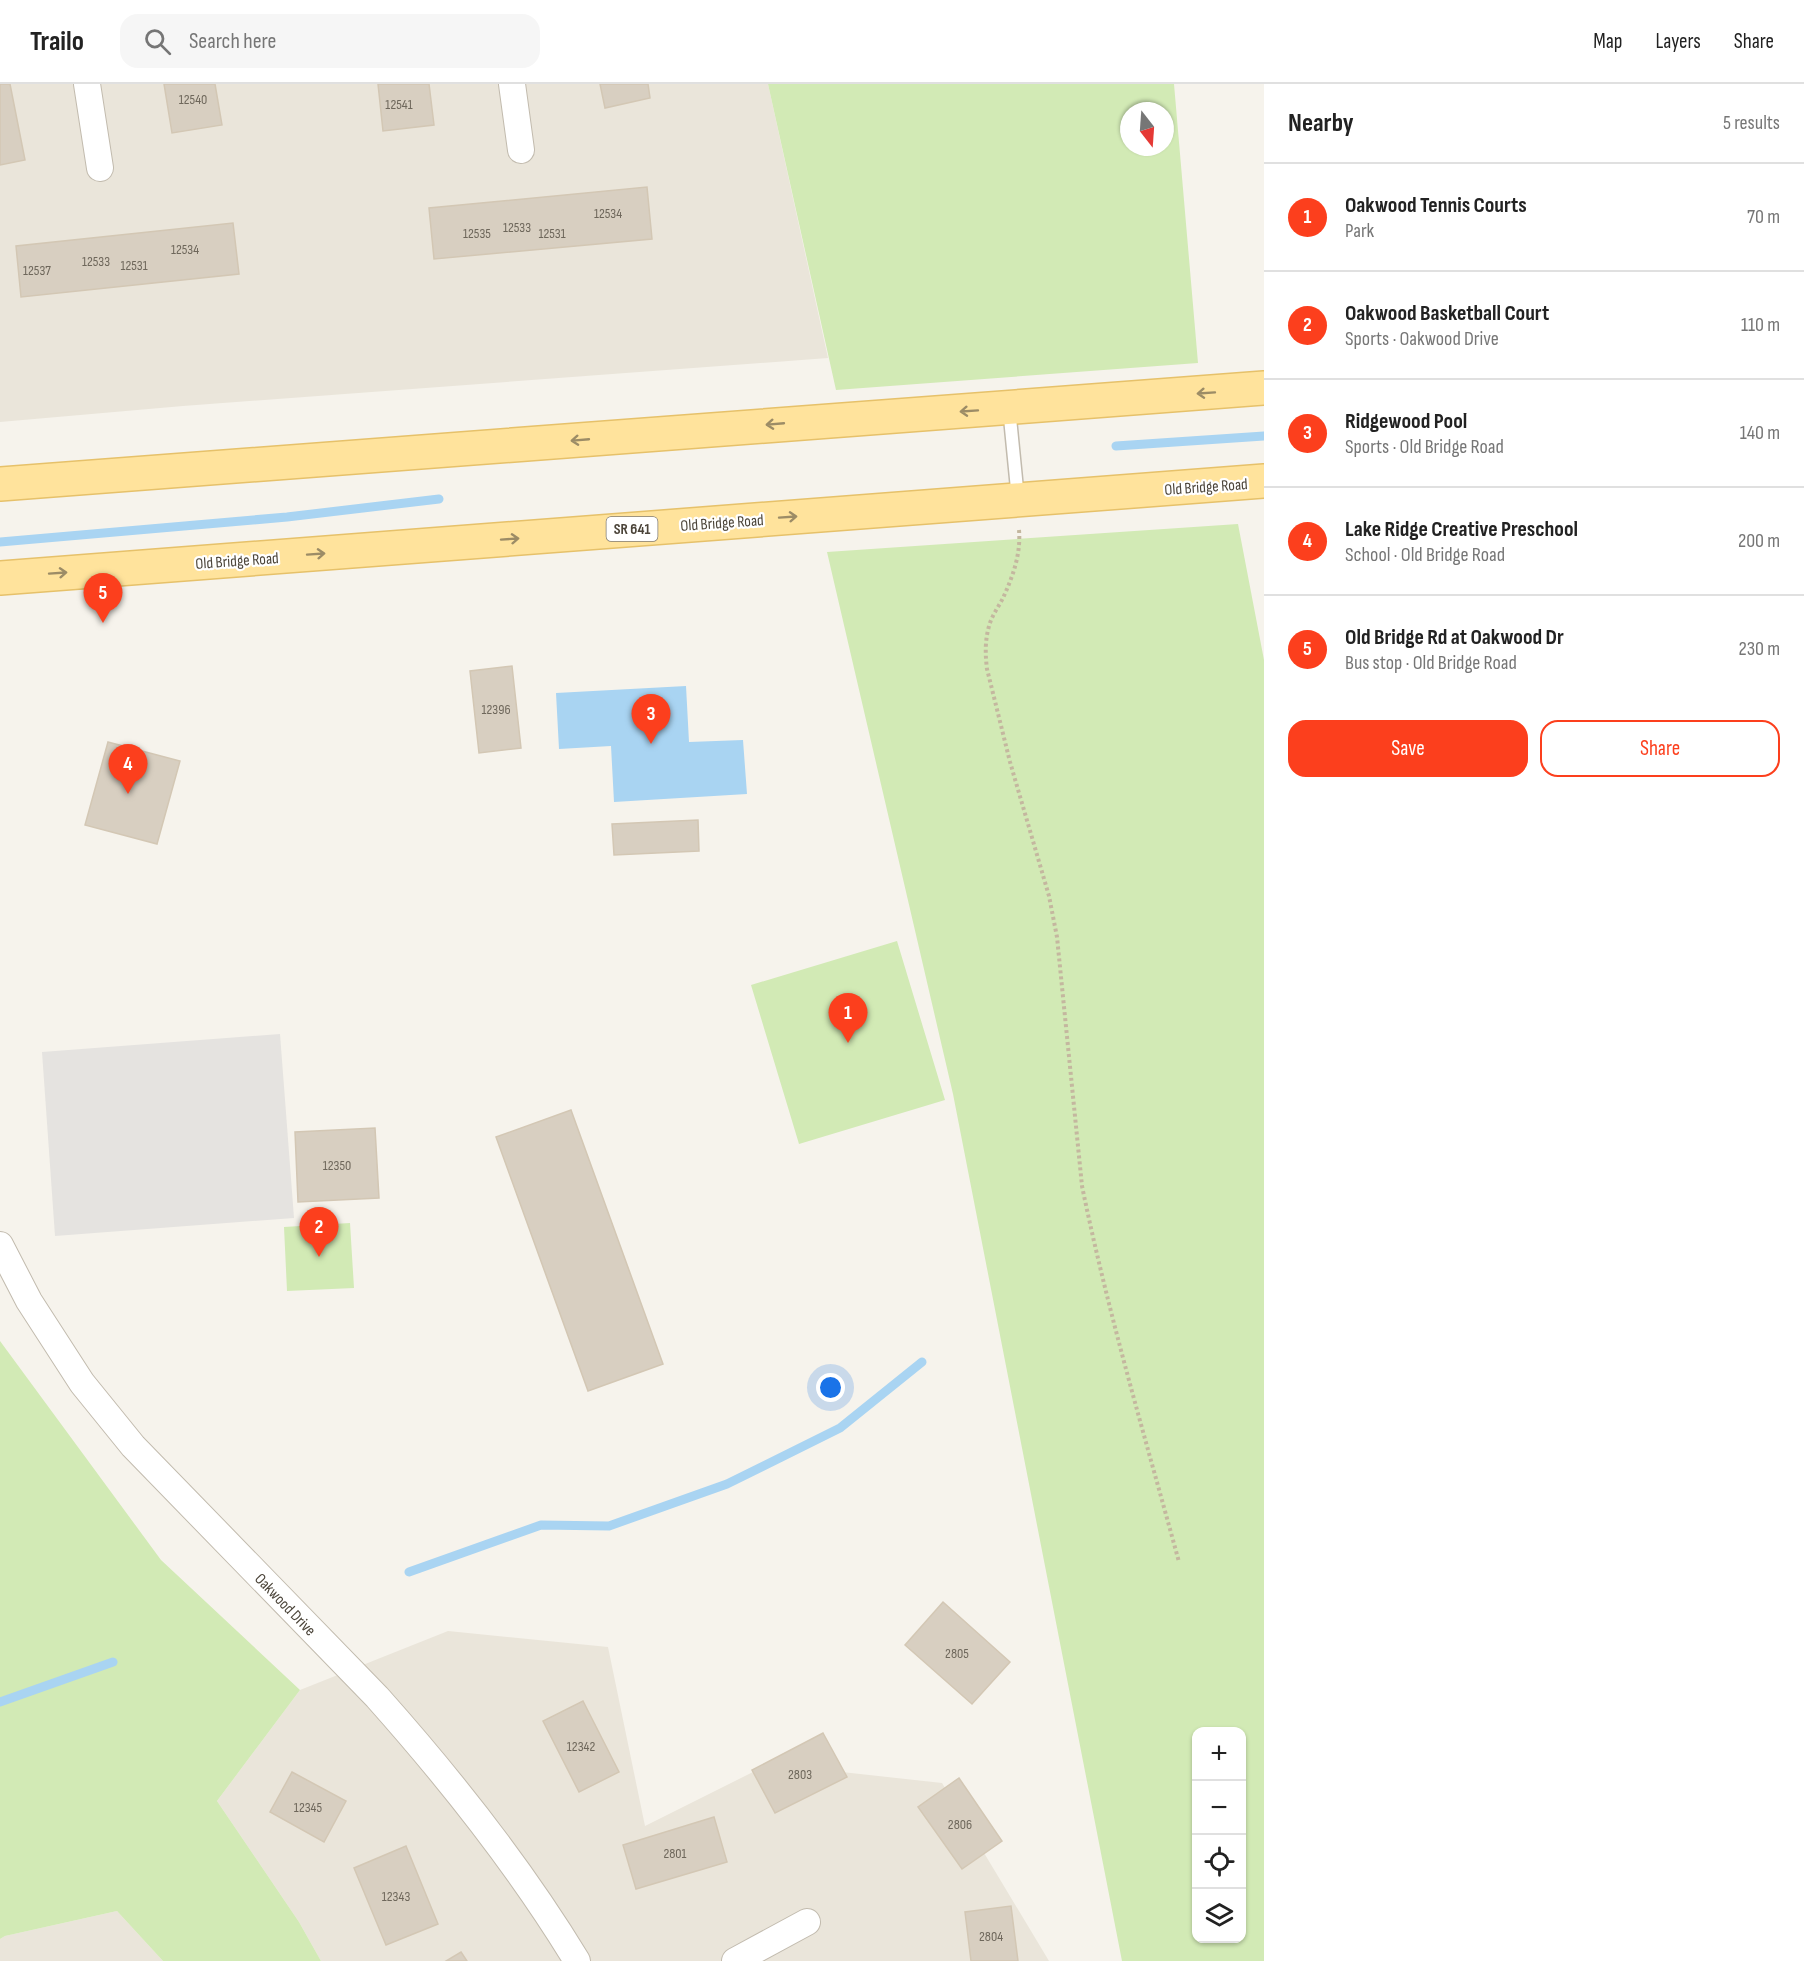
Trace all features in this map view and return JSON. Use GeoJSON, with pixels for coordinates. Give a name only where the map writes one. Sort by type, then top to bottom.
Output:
{"type":"FeatureCollection","features":[{"type":"Feature","properties":{"kind":"main road"},"geometry":{"type":"LineString","coordinates":[[0,484],[1264,388]]}},
{"type":"Feature","properties":{"kind":"main road","name":"Old Bridge Road"},"geometry":{"type":"LineString","coordinates":[[0,578],[1264,481]]}},
{"type":"Feature","properties":{"kind":"street"},"geometry":{"type":"LineString","coordinates":[[87,84],[100,168]]}},
{"type":"Feature","properties":{"kind":"street"},"geometry":{"type":"LineString","coordinates":[[512,84],[521,150]]}},
{"type":"Feature","properties":{"kind":"street","name":"Oakwood Drive"},"geometry":{"type":"LineString","coordinates":[[0,1245],[29,1301],[90,1392],[133,1446],[377,1697],[409,1733],[499,1846],[578,1961]]}},
{"type":"Feature","properties":{"kind":"street"},"geometry":{"type":"LineString","coordinates":[[735,1961],[807,1922]]}},
{"type":"Feature","properties":{"kind":"lane"},"geometry":{"type":"LineString","coordinates":[[1009,408],[1018,500]]}},
{"type":"Feature","properties":{"kind":"path"},"geometry":{"type":"LineString","coordinates":[[1018,500],[1020,539],[1017,561],[1003,597],[990,620],[986,635],[987,669],[1010,762],[1049,896],[1057,937],[1082,1186],[1087,1211],[1107,1297],[1179,1562]]}},
{"type":"Feature","properties":{"kind":"shaded area"},"geometry":{"type":"Polygon","coordinates":[[[0,84],[768,84],[828,358],[183,406],[0,422],[0,84]]]}},
{"type":"Feature","properties":{"kind":"shaded area"},"geometry":{"type":"Polygon","coordinates":[[[280,1034],[294,1218],[55,1236],[42,1052],[280,1034]]]}},
{"type":"Feature","properties":{"kind":"shaded area"},"geometry":{"type":"Polygon","coordinates":[[[448,1631],[608,1647],[645,1826],[769,1764],[942,1783],[1049,1961],[321,1961],[299,1922],[217,1801],[300,1690],[448,1631]]]}},
{"type":"Feature","properties":{"kind":"shaded area"},"geometry":{"type":"Polygon","coordinates":[[[117,1911],[163,1961],[0,1961],[0,1939],[5,1936],[117,1911]]]}},
{"type":"Feature","properties":{"kind":"green space"},"geometry":{"type":"Polygon","coordinates":[[[768,84],[1174,84],[1198,363],[836,390],[768,84]]]}},
{"type":"Feature","properties":{"kind":"green space"},"geometry":{"type":"Polygon","coordinates":[[[1238,524],[1264,660],[1264,1961],[1122,1961],[953,1094],[827,552],[1238,524]]]}},
{"type":"Feature","properties":{"kind":"green space"},"geometry":{"type":"Polygon","coordinates":[[[897,941],[945,1100],[799,1144],[751,985],[897,941]]]}},
{"type":"Feature","properties":{"kind":"green space"},"geometry":{"type":"Polygon","coordinates":[[[350,1223],[354,1288],[287,1291],[284,1227],[350,1223]]]}},
{"type":"Feature","properties":{"kind":"green space"},"geometry":{"type":"Polygon","coordinates":[[[0,1341],[161,1560],[300,1690],[217,1801],[299,1922],[321,1961],[163,1961],[117,1911],[0,1939],[0,1341]]]}},
{"type":"Feature","properties":{"kind":"water"},"geometry":{"type":"Polygon","coordinates":[[[686,686],[689,742],[743,740],[747,794],[614,802],[611,746],[559,749],[556,693],[686,686]]]}},
{"type":"Feature","properties":{"kind":"building"},"geometry":{"type":"Polygon","coordinates":[[[0,84],[10,84],[25,160],[0,165],[0,84]]]}},
{"type":"Feature","properties":{"kind":"building"},"geometry":{"type":"Polygon","coordinates":[[[164,84],[215,84],[222,125],[172,133],[164,84]]]}},
{"type":"Feature","properties":{"kind":"building"},"geometry":{"type":"Polygon","coordinates":[[[378,84],[429,84],[434,125],[383,131],[378,84]]]}},
{"type":"Feature","properties":{"kind":"building"},"geometry":{"type":"Polygon","coordinates":[[[600,84],[648,84],[650,98],[605,108],[600,84]]]}},
{"type":"Feature","properties":{"kind":"building"},"geometry":{"type":"Polygon","coordinates":[[[647,187],[652,239],[434,259],[429,208],[647,187]]]}},
{"type":"Feature","properties":{"kind":"building"},"geometry":{"type":"Polygon","coordinates":[[[233,223],[239,274],[21,297],[16,246],[233,223]]]}},
{"type":"Feature","properties":{"kind":"building"},"geometry":{"type":"Polygon","coordinates":[[[512,666],[521,748],[479,753],[470,671],[512,666]]]}},
{"type":"Feature","properties":{"kind":"building"},"geometry":{"type":"Polygon","coordinates":[[[108,742],[180,761],[157,844],[85,825],[108,742]]]}},
{"type":"Feature","properties":{"kind":"building"},"geometry":{"type":"Polygon","coordinates":[[[698,820],[699,851],[614,855],[612,824],[698,820]]]}},
{"type":"Feature","properties":{"kind":"building"},"geometry":{"type":"Polygon","coordinates":[[[571,1110],[663,1364],[588,1391],[496,1137],[571,1110]]]}},
{"type":"Feature","properties":{"kind":"building"},"geometry":{"type":"Polygon","coordinates":[[[375,1128],[379,1198],[298,1202],[295,1132],[375,1128]]]}},
{"type":"Feature","properties":{"kind":"building"},"geometry":{"type":"Polygon","coordinates":[[[943,1602],[1010,1662],[972,1704],[905,1645],[943,1602]]]}},
{"type":"Feature","properties":{"kind":"building"},"geometry":{"type":"Polygon","coordinates":[[[583,1701],[619,1772],[579,1792],[543,1721],[583,1701]]]}},
{"type":"Feature","properties":{"kind":"building"},"geometry":{"type":"Polygon","coordinates":[[[823,1733],[847,1777],[775,1813],[752,1770],[823,1733]]]}},
{"type":"Feature","properties":{"kind":"building"},"geometry":{"type":"Polygon","coordinates":[[[292,1772],[346,1801],[324,1842],[270,1812],[292,1772]]]}},
{"type":"Feature","properties":{"kind":"building"},"geometry":{"type":"Polygon","coordinates":[[[959,1778],[1002,1841],[962,1869],[918,1807],[959,1778]]]}},
{"type":"Feature","properties":{"kind":"building"},"geometry":{"type":"Polygon","coordinates":[[[714,1817],[727,1862],[636,1889],[623,1845],[714,1817]]]}},
{"type":"Feature","properties":{"kind":"building"},"geometry":{"type":"Polygon","coordinates":[[[406,1846],[438,1924],[386,1945],[354,1868],[406,1846]]]}},
{"type":"Feature","properties":{"kind":"building"},"geometry":{"type":"Polygon","coordinates":[[[1011,1906],[1018,1961],[971,1961],[965,1912],[1011,1906]]]}},
{"type":"Feature","properties":{"kind":"building"},"geometry":{"type":"Polygon","coordinates":[[[461,1952],[467,1961],[446,1961],[461,1952]]]}},
{"type":"Feature","properties":{"kind":"waterway"},"geometry":{"type":"LineString","coordinates":[[1116,446],[1264,436]]}},
{"type":"Feature","properties":{"kind":"waterway"},"geometry":{"type":"LineString","coordinates":[[0,542],[287,517],[439,499]]}},
{"type":"Feature","properties":{"kind":"waterway"},"geometry":{"type":"LineString","coordinates":[[409,1572],[541,1525],[609,1526],[727,1484],[840,1428],[922,1362]]}},
{"type":"Feature","properties":{"kind":"waterway"},"geometry":{"type":"LineString","coordinates":[[0,1702],[113,1662]]}},
{"type":"Feature","properties":{"kind":"place","name":"Old Bridge Rd at Oakwood Dr"},"geometry":{"type":"Point","coordinates":[103,623]}},
{"type":"Feature","properties":{"kind":"place","name":"Ridgewood Pool"},"geometry":{"type":"Point","coordinates":[651,744]}},
{"type":"Feature","properties":{"kind":"place","name":"Lake Ridge Creative Preschool"},"geometry":{"type":"Point","coordinates":[128,794]}},
{"type":"Feature","properties":{"kind":"place","name":"Oakwood Tennis Courts"},"geometry":{"type":"Point","coordinates":[848,1043]}},
{"type":"Feature","properties":{"kind":"place","name":"Oakwood Basketball Court"},"geometry":{"type":"Point","coordinates":[319,1257]}}]}
